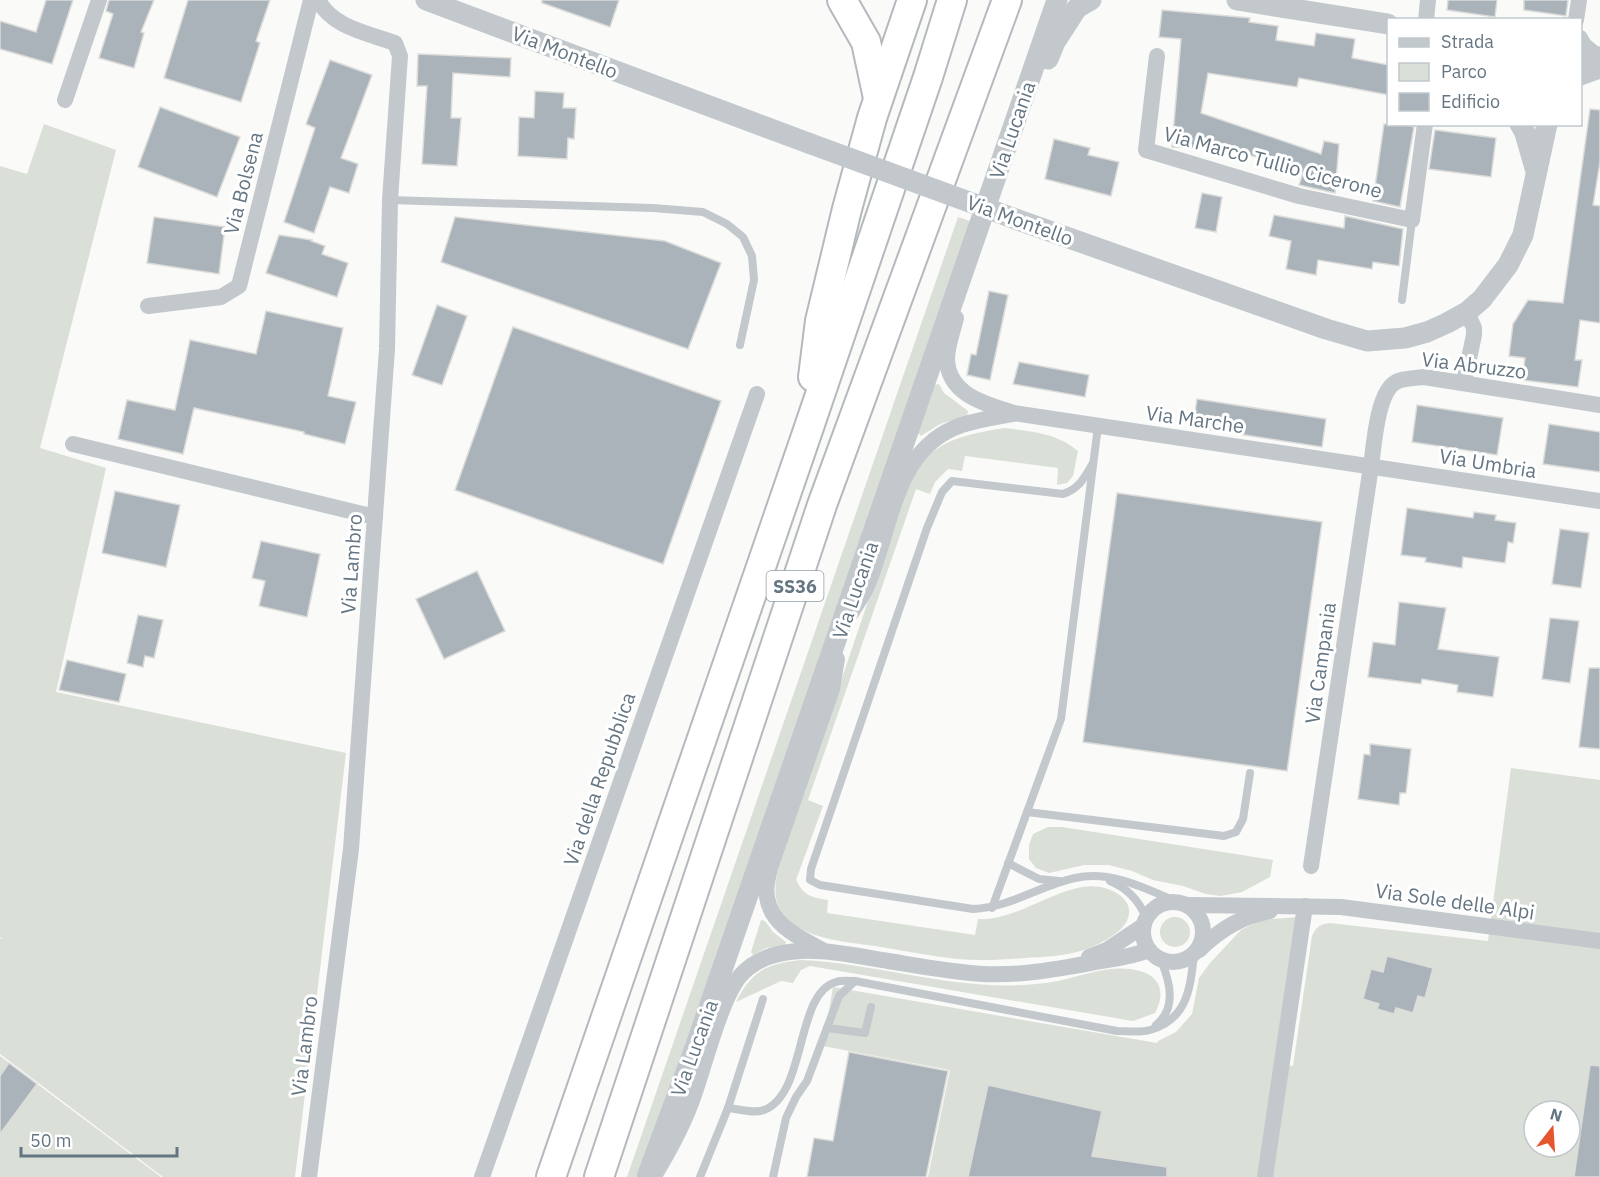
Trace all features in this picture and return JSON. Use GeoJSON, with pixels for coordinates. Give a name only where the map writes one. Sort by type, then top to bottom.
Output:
{"type":"FeatureCollection","features":[{"type":"Feature","properties":{"kind":"highway"},"geometry":{"type":"LineString","coordinates":[[842,0],[866,42],[878,99]]}},
{"type":"Feature","properties":{"kind":"highway"},"geometry":{"type":"LineString","coordinates":[[806,436],[820,321],[847,209],[878,99],[912,0]]}},
{"type":"Feature","properties":{"kind":"highway","name":"SS36"},"geometry":{"type":"LineString","coordinates":[[551,1177],[806,436],[952,0]]}},
{"type":"Feature","properties":{"kind":"highway","name":"SS36"},"geometry":{"type":"LineString","coordinates":[[598,1177],[822,505],[1007,0]]}},
{"type":"Feature","properties":{"kind":"street"},"geometry":{"type":"LineString","coordinates":[[64,100],[99,0]]}},
{"type":"Feature","properties":{"kind":"street","name":"Via Bolsena"},"geometry":{"type":"LineString","coordinates":[[148,306],[220,297],[239,286],[311,0]]}},
{"type":"Feature","properties":{"kind":"street","name":"Via Lambro"},"geometry":{"type":"LineString","coordinates":[[309,1177],[351,849],[387,349],[390,200],[400,56],[395,43],[337,21],[328,14],[318,0]]}},
{"type":"Feature","properties":{"kind":"street","name":"Via Montello"},"geometry":{"type":"LineString","coordinates":[[426,0],[1018,220],[1326,329],[1367,341],[1405,338],[1427,332],[1467,312],[1493,287],[1508,265],[1523,235],[1547,126]]}},
{"type":"Feature","properties":{"kind":"street","name":"Via Lucania"},"geometry":{"type":"LineString","coordinates":[[647,1177],[695,1048],[841,629],[1057,0]]}},
{"type":"Feature","properties":{"kind":"street"},"geometry":{"type":"LineString","coordinates":[[1001,163],[1055,42],[1077,8],[1091,0]]}},
{"type":"Feature","properties":{"kind":"street"},"geometry":{"type":"LineString","coordinates":[[1237,0],[1387,24]]}},
{"type":"Feature","properties":{"kind":"street"},"geometry":{"type":"LineString","coordinates":[[1426,18],[1428,0]]}},
{"type":"Feature","properties":{"kind":"street"},"geometry":{"type":"LineString","coordinates":[[1576,18],[1579,0]]}},
{"type":"Feature","properties":{"kind":"street"},"geometry":{"type":"LineString","coordinates":[[1582,40],[1594,59],[1582,74]]}},
{"type":"Feature","properties":{"kind":"street","name":"Via Marco Tullio Cicerone"},"geometry":{"type":"LineString","coordinates":[[1157,57],[1146,150],[1299,196],[1412,220]]}},
{"type":"Feature","properties":{"kind":"street"},"geometry":{"type":"LineString","coordinates":[[1412,220],[1425,126]]}},
{"type":"Feature","properties":{"kind":"street","name":"Via Montello"},"geometry":{"type":"LineString","coordinates":[[1521,126],[1536,172]]}},
{"type":"Feature","properties":{"kind":"street","name":"Via Marche"},"geometry":{"type":"LineString","coordinates":[[970,254],[947,358],[950,375],[960,390],[973,399],[1014,413],[1371,466]]}},
{"type":"Feature","properties":{"kind":"street"},"geometry":{"type":"LineString","coordinates":[[1464,382],[1474,335],[1474,328],[1467,312]]}},
{"type":"Feature","properties":{"kind":"street","name":"Via Abruzzo"},"geometry":{"type":"LineString","coordinates":[[1371,466],[1382,401],[1387,390],[1396,381],[1424,377],[1600,405]]}},
{"type":"Feature","properties":{"kind":"street","name":"Via della Repubblica"},"geometry":{"type":"LineString","coordinates":[[482,1177],[757,394]]}},
{"type":"Feature","properties":{"kind":"street","name":"Via Marche"},"geometry":{"type":"LineString","coordinates":[[841,629],[866,588],[898,493],[912,463],[932,441],[954,428],[1014,413]]}},
{"type":"Feature","properties":{"kind":"street"},"geometry":{"type":"LineString","coordinates":[[73,444],[375,517]]}},
{"type":"Feature","properties":{"kind":"street","name":"Via Umbria"},"geometry":{"type":"LineString","coordinates":[[1371,466],[1600,501]]}},
{"type":"Feature","properties":{"kind":"street","name":"Via Campania"},"geometry":{"type":"LineString","coordinates":[[1311,866],[1371,466]]}},
{"type":"Feature","properties":{"kind":"street"},"geometry":{"type":"LineString","coordinates":[[824,951],[784,927],[771,913],[766,895],[770,868],[832,689],[841,629]]}},
{"type":"Feature","properties":{"kind":"street"},"geometry":{"type":"LineString","coordinates":[[1182,903],[1195,910],[1203,925],[1204,934],[1196,953]]}},
{"type":"Feature","properties":{"kind":"street","name":"Via Sole delle Alpi"},"geometry":{"type":"LineString","coordinates":[[1054,970],[1107,950],[1145,922],[1152,910],[1159,905],[1182,903],[1341,907],[1600,942]]}},
{"type":"Feature","properties":{"kind":"street"},"geometry":{"type":"LineString","coordinates":[[1265,1177],[1305,906]]}},
{"type":"Feature","properties":{"kind":"street","name":"Via Sole delle Alpi"},"geometry":{"type":"LineString","coordinates":[[824,951],[985,974],[1054,970],[1155,955],[1178,962],[1196,953],[1214,935],[1236,922],[1263,912],[1305,906]]}},
{"type":"Feature","properties":{"kind":"street"},"geometry":{"type":"LineString","coordinates":[[1145,922],[1145,943],[1155,955]]}},
{"type":"Feature","properties":{"kind":"street"},"geometry":{"type":"LineString","coordinates":[[654,1177],[672,1147],[693,1098],[729,995],[740,977],[755,963],[772,956],[791,952],[824,951]]}},
{"type":"Feature","properties":{"kind":"lane"},"geometry":{"type":"LineString","coordinates":[[390,200],[661,208],[703,212],[727,224],[743,237],[752,256],[754,280],[740,345]]}},
{"type":"Feature","properties":{"kind":"lane"},"geometry":{"type":"LineString","coordinates":[[1402,300],[1412,220]]}},
{"type":"Feature","properties":{"kind":"lane"},"geometry":{"type":"LineString","coordinates":[[992,908],[1061,719],[1098,426]]}},
{"type":"Feature","properties":{"kind":"lane"},"geometry":{"type":"LineString","coordinates":[[1093,463],[1082,481],[1073,490],[1063,494],[952,481],[942,492],[927,528],[811,869],[810,880],[820,885],[973,909],[992,908],[1075,878],[1098,876],[1122,879],[1182,903]]}},
{"type":"Feature","properties":{"kind":"lane"},"geometry":{"type":"LineString","coordinates":[[1027,812],[1224,836],[1236,832],[1243,819],[1250,773]]}},
{"type":"Feature","properties":{"kind":"lane"},"geometry":{"type":"LineString","coordinates":[[1008,863],[1039,879],[1049,882],[1065,881]]}},
{"type":"Feature","properties":{"kind":"lane"},"geometry":{"type":"LineString","coordinates":[[1098,876],[1123,886],[1135,898],[1145,922]]}},
{"type":"Feature","properties":{"kind":"lane"},"geometry":{"type":"LineString","coordinates":[[728,1108],[762,1111],[775,1104],[786,1091],[816,997],[836,982],[855,981],[1117,1031],[1149,1031],[1171,1021],[1184,1005],[1196,953]]}},
{"type":"Feature","properties":{"kind":"lane"},"geometry":{"type":"LineString","coordinates":[[1149,1031],[1164,1018],[1170,1002],[1170,981],[1155,955]]}},
{"type":"Feature","properties":{"kind":"lane"},"geometry":{"type":"LineString","coordinates":[[773,1177],[786,1118],[807,1081],[839,996],[855,981]]}},
{"type":"Feature","properties":{"kind":"lane"},"geometry":{"type":"LineString","coordinates":[[700,1177],[728,1108],[763,999]]}},
{"type":"Feature","properties":{"kind":"lane"},"geometry":{"type":"LineString","coordinates":[[827,1028],[865,1033],[870,1008]]}},
{"type":"Feature","properties":{"kind":"green space"},"geometry":{"type":"Polygon","coordinates":[[[44,124],[116,150],[40,448],[106,468],[56,692],[346,753],[295,1177],[163,1177],[0,1054],[0,938],[4,940],[0,937],[0,166],[27,174],[44,124]]]}},
{"type":"Feature","properties":{"kind":"green space"},"geometry":{"type":"Polygon","coordinates":[[[958,217],[973,222],[677,1078],[636,1177],[627,1177],[958,217]]]}},
{"type":"Feature","properties":{"kind":"green space"},"geometry":{"type":"Polygon","coordinates":[[[939,384],[944,393],[968,411],[967,416],[940,424],[921,436],[917,432],[934,385],[939,384]]]}},
{"type":"Feature","properties":{"kind":"green space"},"geometry":{"type":"Polygon","coordinates":[[[1004,428],[1043,434],[1070,445],[1078,451],[1073,476],[1067,483],[1057,485],[1058,468],[965,456],[962,471],[948,469],[935,482],[930,494],[916,489],[808,800],[823,806],[796,880],[802,890],[809,895],[828,900],[827,913],[975,935],[978,919],[1009,914],[1071,889],[1086,886],[1100,887],[1119,895],[1128,904],[1128,917],[1125,924],[1112,936],[1084,950],[1054,956],[999,960],[966,960],[938,956],[844,942],[807,932],[786,918],[778,906],[776,888],[778,867],[903,498],[924,461],[941,446],[961,437],[1004,428]]]}},
{"type":"Feature","properties":{"kind":"green space"},"geometry":{"type":"Polygon","coordinates":[[[1511,768],[1600,780],[1600,1177],[928,1177],[950,1070],[823,1046],[833,987],[1157,1043],[1176,1032],[1192,1014],[1199,978],[1241,930],[1261,920],[1298,917],[1276,1063],[1293,1066],[1312,936],[1319,926],[1330,923],[1488,941],[1511,768]]]}},
{"type":"Feature","properties":{"kind":"green space"},"geometry":{"type":"Polygon","coordinates":[[[1048,827],[1062,827],[1273,860],[1270,877],[1242,892],[1221,896],[1153,880],[1109,865],[1084,865],[1049,873],[1036,868],[1029,859],[1029,845],[1033,834],[1048,827]]]}},
{"type":"Feature","properties":{"kind":"green space"},"geometry":{"type":"Polygon","coordinates":[[[1175,917],[1186,921],[1190,932],[1186,943],[1175,947],[1164,943],[1160,932],[1164,921],[1175,917]]]}},
{"type":"Feature","properties":{"kind":"green space"},"geometry":{"type":"Polygon","coordinates":[[[761,920],[765,921],[773,932],[786,942],[785,946],[766,948],[753,955],[751,952],[761,920]]]}},
{"type":"Feature","properties":{"kind":"green space"},"geometry":{"type":"Polygon","coordinates":[[[801,960],[984,985],[1046,983],[1093,972],[1128,969],[1140,971],[1153,978],[1160,988],[1160,1000],[1155,1013],[1133,1021],[810,966],[801,970],[793,983],[781,981],[736,1002],[748,982],[762,970],[801,960]]]}},
{"type":"Feature","properties":{"kind":"green space"},"geometry":{"type":"Polygon","coordinates":[[[0,1056],[161,1177],[0,1177],[0,1056]]]}},
{"type":"Feature","properties":{"kind":"building"},"geometry":{"type":"Polygon","coordinates":[[[46,0],[73,0],[52,64],[0,49],[0,21],[36,32],[46,0]]]}},
{"type":"Feature","properties":{"kind":"building"},"geometry":{"type":"Polygon","coordinates":[[[109,0],[154,0],[141,32],[144,33],[134,68],[99,58],[113,14],[106,11],[109,0]]]}},
{"type":"Feature","properties":{"kind":"building"},"geometry":{"type":"Polygon","coordinates":[[[188,0],[270,0],[256,41],[260,43],[241,102],[164,78],[188,0]]]}},
{"type":"Feature","properties":{"kind":"building"},"geometry":{"type":"Polygon","coordinates":[[[542,0],[619,0],[610,27],[542,3],[542,0]]]}},
{"type":"Feature","properties":{"kind":"building"},"geometry":{"type":"Polygon","coordinates":[[[1448,0],[1497,0],[1495,17],[1447,10],[1448,0]]]}},
{"type":"Feature","properties":{"kind":"building"},"geometry":{"type":"Polygon","coordinates":[[[1524,0],[1568,0],[1566,16],[1524,10],[1524,0]]]}},
{"type":"Feature","properties":{"kind":"building"},"geometry":{"type":"Polygon","coordinates":[[[1162,10],[1250,18],[1249,22],[1278,26],[1276,40],[1314,46],[1316,33],[1355,39],[1352,58],[1387,65],[1387,95],[1299,78],[1297,87],[1208,73],[1201,113],[1321,154],[1324,141],[1339,144],[1335,193],[1299,185],[1303,173],[1196,137],[1194,148],[1172,147],[1181,39],[1159,37],[1162,10]]]}},
{"type":"Feature","properties":{"kind":"building"},"geometry":{"type":"Polygon","coordinates":[[[418,54],[511,58],[510,77],[453,73],[451,118],[461,118],[457,166],[422,164],[427,86],[417,86],[418,54]]]}},
{"type":"Feature","properties":{"kind":"building"},"geometry":{"type":"Polygon","coordinates":[[[330,60],[372,75],[341,158],[358,164],[349,193],[330,187],[314,233],[284,222],[315,128],[306,124],[330,60]]]}},
{"type":"Feature","properties":{"kind":"building"},"geometry":{"type":"Polygon","coordinates":[[[535,91],[564,93],[563,108],[576,108],[574,139],[568,138],[567,159],[518,156],[519,117],[534,118],[535,91]]]}},
{"type":"Feature","properties":{"kind":"building"},"geometry":{"type":"Polygon","coordinates":[[[160,107],[240,137],[217,197],[138,167],[160,107]]]}},
{"type":"Feature","properties":{"kind":"building"},"geometry":{"type":"Polygon","coordinates":[[[1590,109],[1600,110],[1600,162],[1593,205],[1600,206],[1600,323],[1580,320],[1575,360],[1582,360],[1578,387],[1522,380],[1525,358],[1509,356],[1513,324],[1528,300],[1563,303],[1590,109]]]}},
{"type":"Feature","properties":{"kind":"building"},"geometry":{"type":"Polygon","coordinates":[[[1384,124],[1414,127],[1400,207],[1373,201],[1384,124]]]}},
{"type":"Feature","properties":{"kind":"building"},"geometry":{"type":"Polygon","coordinates":[[[1435,130],[1496,138],[1491,177],[1429,169],[1435,130]]]}},
{"type":"Feature","properties":{"kind":"building"},"geometry":{"type":"Polygon","coordinates":[[[1054,139],[1090,148],[1088,155],[1119,162],[1111,196],[1045,179],[1054,139]]]}},
{"type":"Feature","properties":{"kind":"building"},"geometry":{"type":"Polygon","coordinates":[[[1202,193],[1222,197],[1216,232],[1195,228],[1202,193]]]}},
{"type":"Feature","properties":{"kind":"building"},"geometry":{"type":"Polygon","coordinates":[[[1274,215],[1344,228],[1345,216],[1403,229],[1399,266],[1373,262],[1372,269],[1318,260],[1316,275],[1286,269],[1291,241],[1269,236],[1274,215]]]}},
{"type":"Feature","properties":{"kind":"building"},"geometry":{"type":"Polygon","coordinates":[[[154,217],[225,227],[219,274],[147,263],[154,217]]]}},
{"type":"Feature","properties":{"kind":"building"},"geometry":{"type":"Polygon","coordinates":[[[455,217],[665,241],[721,263],[688,349],[441,262],[455,217]]]}},
{"type":"Feature","properties":{"kind":"building"},"geometry":{"type":"Polygon","coordinates":[[[279,235],[312,240],[325,246],[322,254],[348,263],[337,297],[266,273],[279,235]]]}},
{"type":"Feature","properties":{"kind":"building"},"geometry":{"type":"Polygon","coordinates":[[[989,291],[1008,295],[990,380],[967,375],[971,354],[976,355],[989,291]]]}},
{"type":"Feature","properties":{"kind":"building"},"geometry":{"type":"Polygon","coordinates":[[[437,305],[467,316],[442,385],[412,375],[437,305]]]}},
{"type":"Feature","properties":{"kind":"building"},"geometry":{"type":"Polygon","coordinates":[[[266,311],[343,328],[328,396],[356,402],[345,444],[304,434],[304,432],[194,408],[183,454],[118,439],[127,400],[175,410],[190,340],[256,354],[266,311]]]}},
{"type":"Feature","properties":{"kind":"building"},"geometry":{"type":"Polygon","coordinates":[[[513,327],[721,401],[663,564],[455,490],[513,327]]]}},
{"type":"Feature","properties":{"kind":"building"},"geometry":{"type":"Polygon","coordinates":[[[1019,362],[1089,375],[1085,397],[1013,384],[1019,362]]]}},
{"type":"Feature","properties":{"kind":"building"},"geometry":{"type":"Polygon","coordinates":[[[1197,399],[1326,419],[1322,447],[1193,427],[1197,399]]]}},
{"type":"Feature","properties":{"kind":"building"},"geometry":{"type":"Polygon","coordinates":[[[1417,405],[1503,418],[1497,455],[1412,442],[1417,405]]]}},
{"type":"Feature","properties":{"kind":"building"},"geometry":{"type":"Polygon","coordinates":[[[1549,424],[1600,432],[1600,472],[1543,464],[1549,424]]]}},
{"type":"Feature","properties":{"kind":"building"},"geometry":{"type":"Polygon","coordinates":[[[115,491],[180,505],[166,567],[102,553],[115,491]]]}},
{"type":"Feature","properties":{"kind":"building"},"geometry":{"type":"Polygon","coordinates":[[[1117,493],[1322,522],[1287,771],[1083,742],[1117,493]]]}},
{"type":"Feature","properties":{"kind":"building"},"geometry":{"type":"Polygon","coordinates":[[[1407,508],[1473,518],[1474,512],[1496,515],[1495,520],[1516,523],[1513,543],[1508,542],[1505,563],[1463,557],[1462,568],[1425,562],[1426,558],[1401,555],[1407,508]]]}},
{"type":"Feature","properties":{"kind":"building"},"geometry":{"type":"Polygon","coordinates":[[[1560,529],[1589,533],[1581,588],[1552,584],[1560,529]]]}},
{"type":"Feature","properties":{"kind":"building"},"geometry":{"type":"Polygon","coordinates":[[[261,541],[320,554],[307,617],[259,606],[265,581],[252,578],[261,541]]]}},
{"type":"Feature","properties":{"kind":"building"},"geometry":{"type":"Polygon","coordinates":[[[477,571],[505,631],[444,659],[416,599],[477,571]]]}},
{"type":"Feature","properties":{"kind":"building"},"geometry":{"type":"Polygon","coordinates":[[[1399,602],[1446,608],[1438,649],[1499,657],[1493,697],[1457,692],[1458,685],[1422,679],[1421,684],[1368,677],[1373,642],[1395,645],[1399,602]]]}},
{"type":"Feature","properties":{"kind":"building"},"geometry":{"type":"Polygon","coordinates":[[[138,615],[163,620],[154,658],[145,656],[143,667],[127,663],[138,615]]]}},
{"type":"Feature","properties":{"kind":"building"},"geometry":{"type":"Polygon","coordinates":[[[1550,618],[1579,621],[1570,683],[1542,679],[1550,618]]]}},
{"type":"Feature","properties":{"kind":"building"},"geometry":{"type":"Polygon","coordinates":[[[67,660],[126,674],[119,702],[59,690],[67,660]]]}},
{"type":"Feature","properties":{"kind":"building"},"geometry":{"type":"Polygon","coordinates":[[[1589,668],[1600,668],[1600,749],[1579,747],[1589,668]]]}},
{"type":"Feature","properties":{"kind":"building"},"geometry":{"type":"Polygon","coordinates":[[[1370,744],[1411,749],[1406,793],[1400,793],[1399,805],[1358,799],[1364,754],[1370,755],[1370,744]]]}},
{"type":"Feature","properties":{"kind":"building"},"geometry":{"type":"Polygon","coordinates":[[[1387,956],[1433,968],[1425,998],[1418,996],[1413,1013],[1396,1008],[1394,1014],[1377,1009],[1379,1004],[1363,999],[1371,969],[1383,972],[1387,956]]]}},
{"type":"Feature","properties":{"kind":"building"},"geometry":{"type":"Polygon","coordinates":[[[849,1052],[948,1071],[926,1177],[807,1177],[814,1138],[833,1141],[849,1052]]]}},
{"type":"Feature","properties":{"kind":"building"},"geometry":{"type":"Polygon","coordinates":[[[9,1063],[37,1084],[0,1134],[0,1076],[9,1063]]]}},
{"type":"Feature","properties":{"kind":"building"},"geometry":{"type":"Polygon","coordinates":[[[1590,1065],[1600,1066],[1600,1177],[1574,1177],[1577,1159],[1582,1159],[1582,1121],[1590,1065]]]}},
{"type":"Feature","properties":{"kind":"building"},"geometry":{"type":"Polygon","coordinates":[[[988,1085],[1102,1111],[1092,1156],[1167,1167],[1167,1177],[968,1177],[988,1085]]]}}]}
